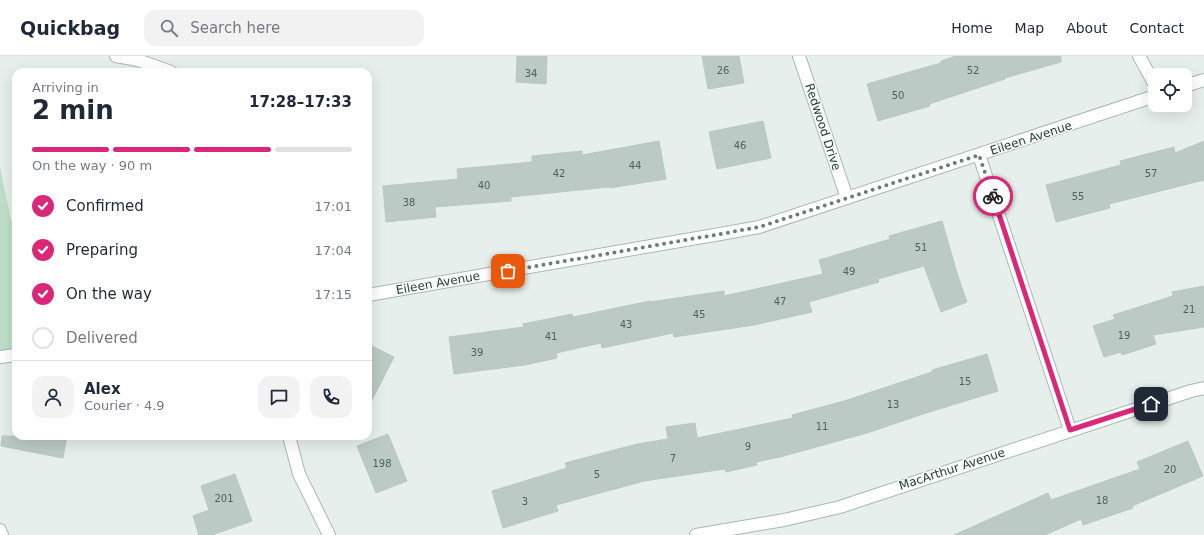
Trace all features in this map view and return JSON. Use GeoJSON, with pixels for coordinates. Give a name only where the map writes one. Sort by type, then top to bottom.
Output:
{"type":"FeatureCollection","features":[{"type":"Feature","properties":{"kind":"street"},"geometry":{"type":"LineString","coordinates":[[116,56],[138,60],[160,68]]}},
{"type":"Feature","properties":{"kind":"street","name":"Redwood Drive"},"geometry":{"type":"LineString","coordinates":[[799,56],[847,198]]}},
{"type":"Feature","properties":{"kind":"street"},"geometry":{"type":"LineString","coordinates":[[1139,56],[1148,72]]}},
{"type":"Feature","properties":{"kind":"street"},"geometry":{"type":"LineString","coordinates":[[1192,84],[1204,80]]}},
{"type":"Feature","properties":{"kind":"street","name":"Eileen Avenue"},"geometry":{"type":"LineString","coordinates":[[372,294],[759,227],[1148,98]]}},
{"type":"Feature","properties":{"kind":"street"},"geometry":{"type":"LineString","coordinates":[[979,155],[1070,430]]}},
{"type":"Feature","properties":{"kind":"street"},"geometry":{"type":"LineString","coordinates":[[0,357],[12,356]]}},
{"type":"Feature","properties":{"kind":"street","name":"MacArthur Avenue"},"geometry":{"type":"LineString","coordinates":[[696,535],[784,520],[840,507],[1070,430],[1204,388]]}},
{"type":"Feature","properties":{"kind":"street"},"geometry":{"type":"LineString","coordinates":[[290,440],[299,474],[329,535]]}},
{"type":"Feature","properties":{"kind":"street"},"geometry":{"type":"LineString","coordinates":[[0,530],[2,535]]}},
{"type":"Feature","properties":{"kind":"green space"},"geometry":{"type":"Polygon","coordinates":[[[0,168],[12,224],[12,356],[0,358],[0,168]]]}},
{"type":"Feature","properties":{"kind":"building"},"geometry":{"type":"Polygon","coordinates":[[[517,56],[547,56],[546,84],[516,82],[517,56]]]}},
{"type":"Feature","properties":{"kind":"building"},"geometry":{"type":"Polygon","coordinates":[[[702,56],[739,56],[744,83],[708,89],[702,56]]]}},
{"type":"Feature","properties":{"kind":"building"},"geometry":{"type":"Polygon","coordinates":[[[956,56],[1061,56],[1061,62],[1005,78],[929,104],[930,106],[878,121],[867,84],[941,63],[941,61],[956,56]]]}},
{"type":"Feature","properties":{"kind":"building"},"geometry":{"type":"Polygon","coordinates":[[[763,121],[771,158],[717,169],[709,132],[763,121]]]}},
{"type":"Feature","properties":{"kind":"building"},"geometry":{"type":"Polygon","coordinates":[[[659,141],[666,179],[610,188],[511,197],[511,201],[435,207],[436,217],[386,222],[383,186],[458,179],[457,169],[532,162],[532,156],[582,151],[582,155],[659,141]]]}},
{"type":"Feature","properties":{"kind":"building"},"geometry":{"type":"Polygon","coordinates":[[[1204,141],[1204,180],[1109,204],[1110,208],[1056,222],[1046,185],[1121,165],[1120,161],[1174,147],[1175,153],[1204,141]]]}},
{"type":"Feature","properties":{"kind":"building"},"geometry":{"type":"Polygon","coordinates":[[[942,221],[967,302],[941,312],[924,266],[878,279],[879,282],[809,302],[812,312],[754,325],[674,337],[673,333],[602,348],[601,343],[556,353],[557,358],[525,365],[454,374],[449,337],[524,327],[523,324],[572,314],[573,317],[650,301],[724,291],[724,296],[823,274],[819,260],[890,239],[889,236],[942,221]]]}},
{"type":"Feature","properties":{"kind":"building"},"geometry":{"type":"Polygon","coordinates":[[[1204,286],[1204,327],[1153,335],[1156,344],[1122,355],[1121,352],[1104,357],[1093,326],[1115,319],[1113,315],[1173,296],[1172,292],[1204,286]]]}},
{"type":"Feature","properties":{"kind":"building"},"geometry":{"type":"Polygon","coordinates":[[[372,346],[394,357],[372,400],[372,346]]]}},
{"type":"Feature","properties":{"kind":"building"},"geometry":{"type":"Polygon","coordinates":[[[987,354],[998,391],[867,433],[780,457],[756,462],[757,465],[726,472],[725,469],[644,481],[556,505],[558,511],[503,528],[492,491],[567,468],[565,463],[637,444],[668,439],[666,427],[695,423],[697,438],[793,418],[792,415],[844,401],[932,372],[932,370],[987,354]]]}},
{"type":"Feature","properties":{"kind":"building"},"geometry":{"type":"Polygon","coordinates":[[[388,434],[407,481],[376,493],[357,446],[388,434]]]}},
{"type":"Feature","properties":{"kind":"building"},"geometry":{"type":"Polygon","coordinates":[[[2,436],[12,436],[12,440],[66,440],[63,458],[1,446],[2,436]]]}},
{"type":"Feature","properties":{"kind":"building"},"geometry":{"type":"Polygon","coordinates":[[[1188,441],[1203,476],[1132,506],[1133,508],[1083,525],[1081,519],[1045,535],[954,535],[1048,493],[1051,500],[1140,469],[1137,462],[1188,441]]]}},
{"type":"Feature","properties":{"kind":"building"},"geometry":{"type":"Polygon","coordinates":[[[235,474],[252,521],[212,535],[199,535],[193,516],[209,510],[201,486],[235,474]]]}},
{"type":"Feature","properties":{"kind":"way so far"},"geometry":{"type":"LineString","coordinates":[[508,271],[759,227],[979,155],[993,196]]}},
{"type":"Feature","properties":{"kind":"route"},"geometry":{"type":"LineString","coordinates":[[993,196],[1070,430],[1151,404]]}}]}
